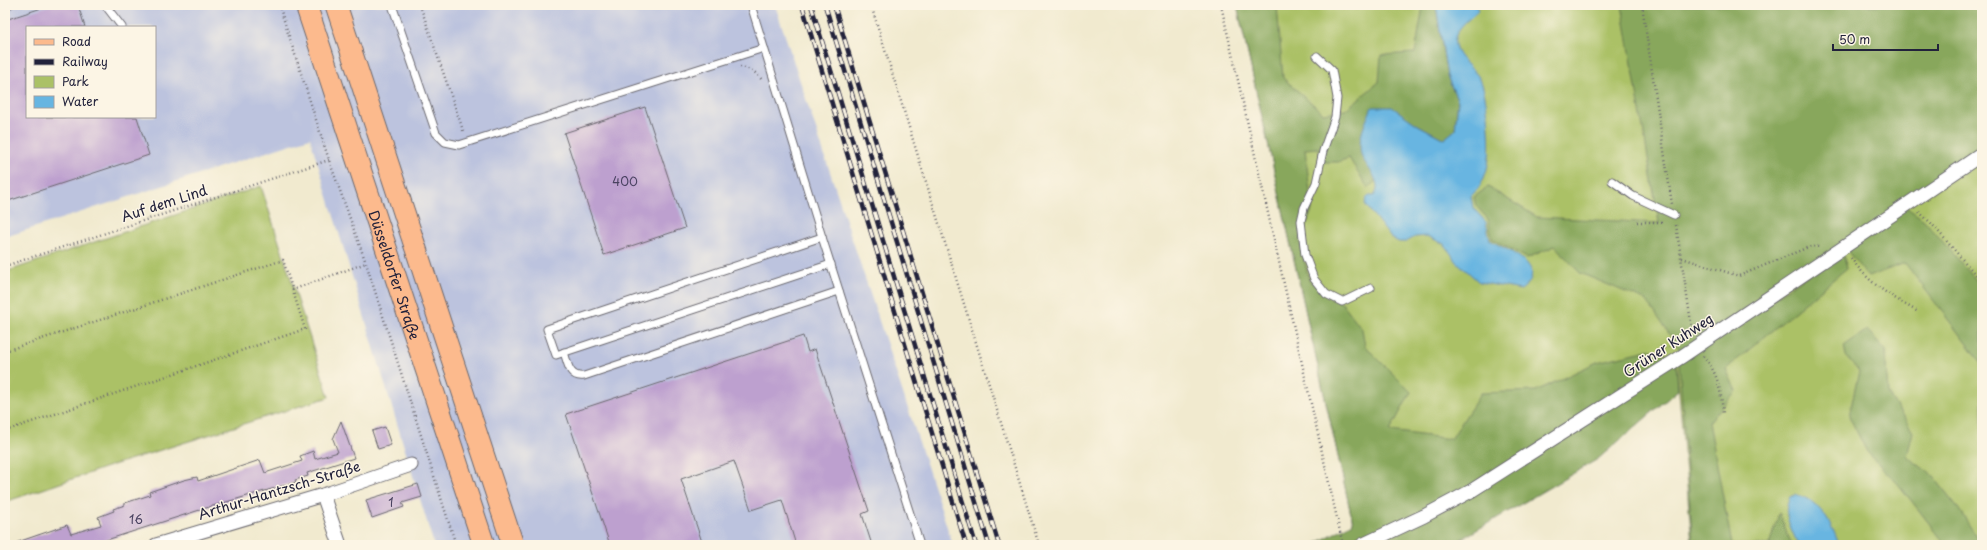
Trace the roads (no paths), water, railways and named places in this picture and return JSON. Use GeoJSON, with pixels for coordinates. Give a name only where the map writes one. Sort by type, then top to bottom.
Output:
{"type":"FeatureCollection","features":[{"type":"Feature","properties":{"kind":"main road","name":"Düsseldorfer Straße"},"geometry":{"type":"LineString","coordinates":[[306,5],[484,545]]}},
{"type":"Feature","properties":{"kind":"main road","name":"Düsseldorfer Straße"},"geometry":{"type":"LineString","coordinates":[[336,5],[513,545]]}},
{"type":"Feature","properties":{"kind":"street","name":"Grüner Kuhweg"},"geometry":{"type":"LineString","coordinates":[[1362,545],[1424,516],[1471,491],[1695,348],[1982,154]]}},
{"type":"Feature","properties":{"kind":"street","name":"Arthur-Hantzsch-Straße"},"geometry":{"type":"LineString","coordinates":[[156,545],[323,495],[411,465]]}},
{"type":"Feature","properties":{"kind":"street"},"geometry":{"type":"LineString","coordinates":[[323,495],[340,545]]}},
{"type":"Feature","properties":{"kind":"lane"},"geometry":{"type":"LineString","coordinates":[[5,6],[10,5]]}},
{"type":"Feature","properties":{"kind":"lane"},"geometry":{"type":"LineString","coordinates":[[105,5],[121,26]]}},
{"type":"Feature","properties":{"kind":"lane"},"geometry":{"type":"LineString","coordinates":[[392,5],[436,133],[445,142],[459,145],[764,48]]}},
{"type":"Feature","properties":{"kind":"lane"},"geometry":{"type":"LineString","coordinates":[[751,5],[822,236],[920,545]]}},
{"type":"Feature","properties":{"kind":"lane"},"geometry":{"type":"LineString","coordinates":[[1317,56],[1332,70],[1336,88],[1335,117],[1323,151],[1316,183],[1304,208],[1301,221],[1305,255],[1314,279],[1326,294],[1342,302],[1371,288]]}},
{"type":"Feature","properties":{"kind":"lane"},"geometry":{"type":"LineString","coordinates":[[1612,181],[1633,196],[1674,215]]}},
{"type":"Feature","properties":{"kind":"lane"},"geometry":{"type":"LineString","coordinates":[[822,236],[547,328],[556,355],[831,264]]}},
{"type":"Feature","properties":{"kind":"lane"},"geometry":{"type":"LineString","coordinates":[[564,352],[572,374],[577,377],[584,376],[839,290]]}},
{"type":"Feature","properties":{"kind":"water"},"geometry":{"type":"Polygon","coordinates":[[[1436,5],[1477,5],[1478,11],[1462,26],[1456,35],[1455,40],[1456,50],[1459,55],[1477,75],[1482,83],[1488,115],[1490,148],[1487,169],[1484,179],[1471,196],[1473,208],[1486,222],[1490,240],[1524,260],[1529,267],[1532,274],[1529,281],[1521,290],[1479,282],[1457,262],[1444,244],[1427,236],[1415,237],[1406,242],[1399,242],[1391,238],[1365,204],[1366,199],[1369,196],[1374,196],[1377,191],[1376,180],[1363,159],[1360,148],[1361,136],[1372,107],[1392,107],[1418,125],[1444,139],[1455,130],[1458,101],[1447,76],[1436,5]]]}},
{"type":"Feature","properties":{"kind":"water"},"geometry":{"type":"Polygon","coordinates":[[[1796,495],[1812,502],[1824,514],[1839,545],[1798,545],[1787,515],[1790,497],[1796,495]]]}},
{"type":"Feature","properties":{"kind":"railway"},"geometry":{"type":"LineString","coordinates":[[802,5],[966,545]]}},
{"type":"Feature","properties":{"kind":"railway"},"geometry":{"type":"LineString","coordinates":[[811,5],[976,545]]}},
{"type":"Feature","properties":{"kind":"railway"},"geometry":{"type":"LineString","coordinates":[[825,5],[989,545]]}},
{"type":"Feature","properties":{"kind":"railway"},"geometry":{"type":"LineString","coordinates":[[834,5],[999,545]]}}]}
